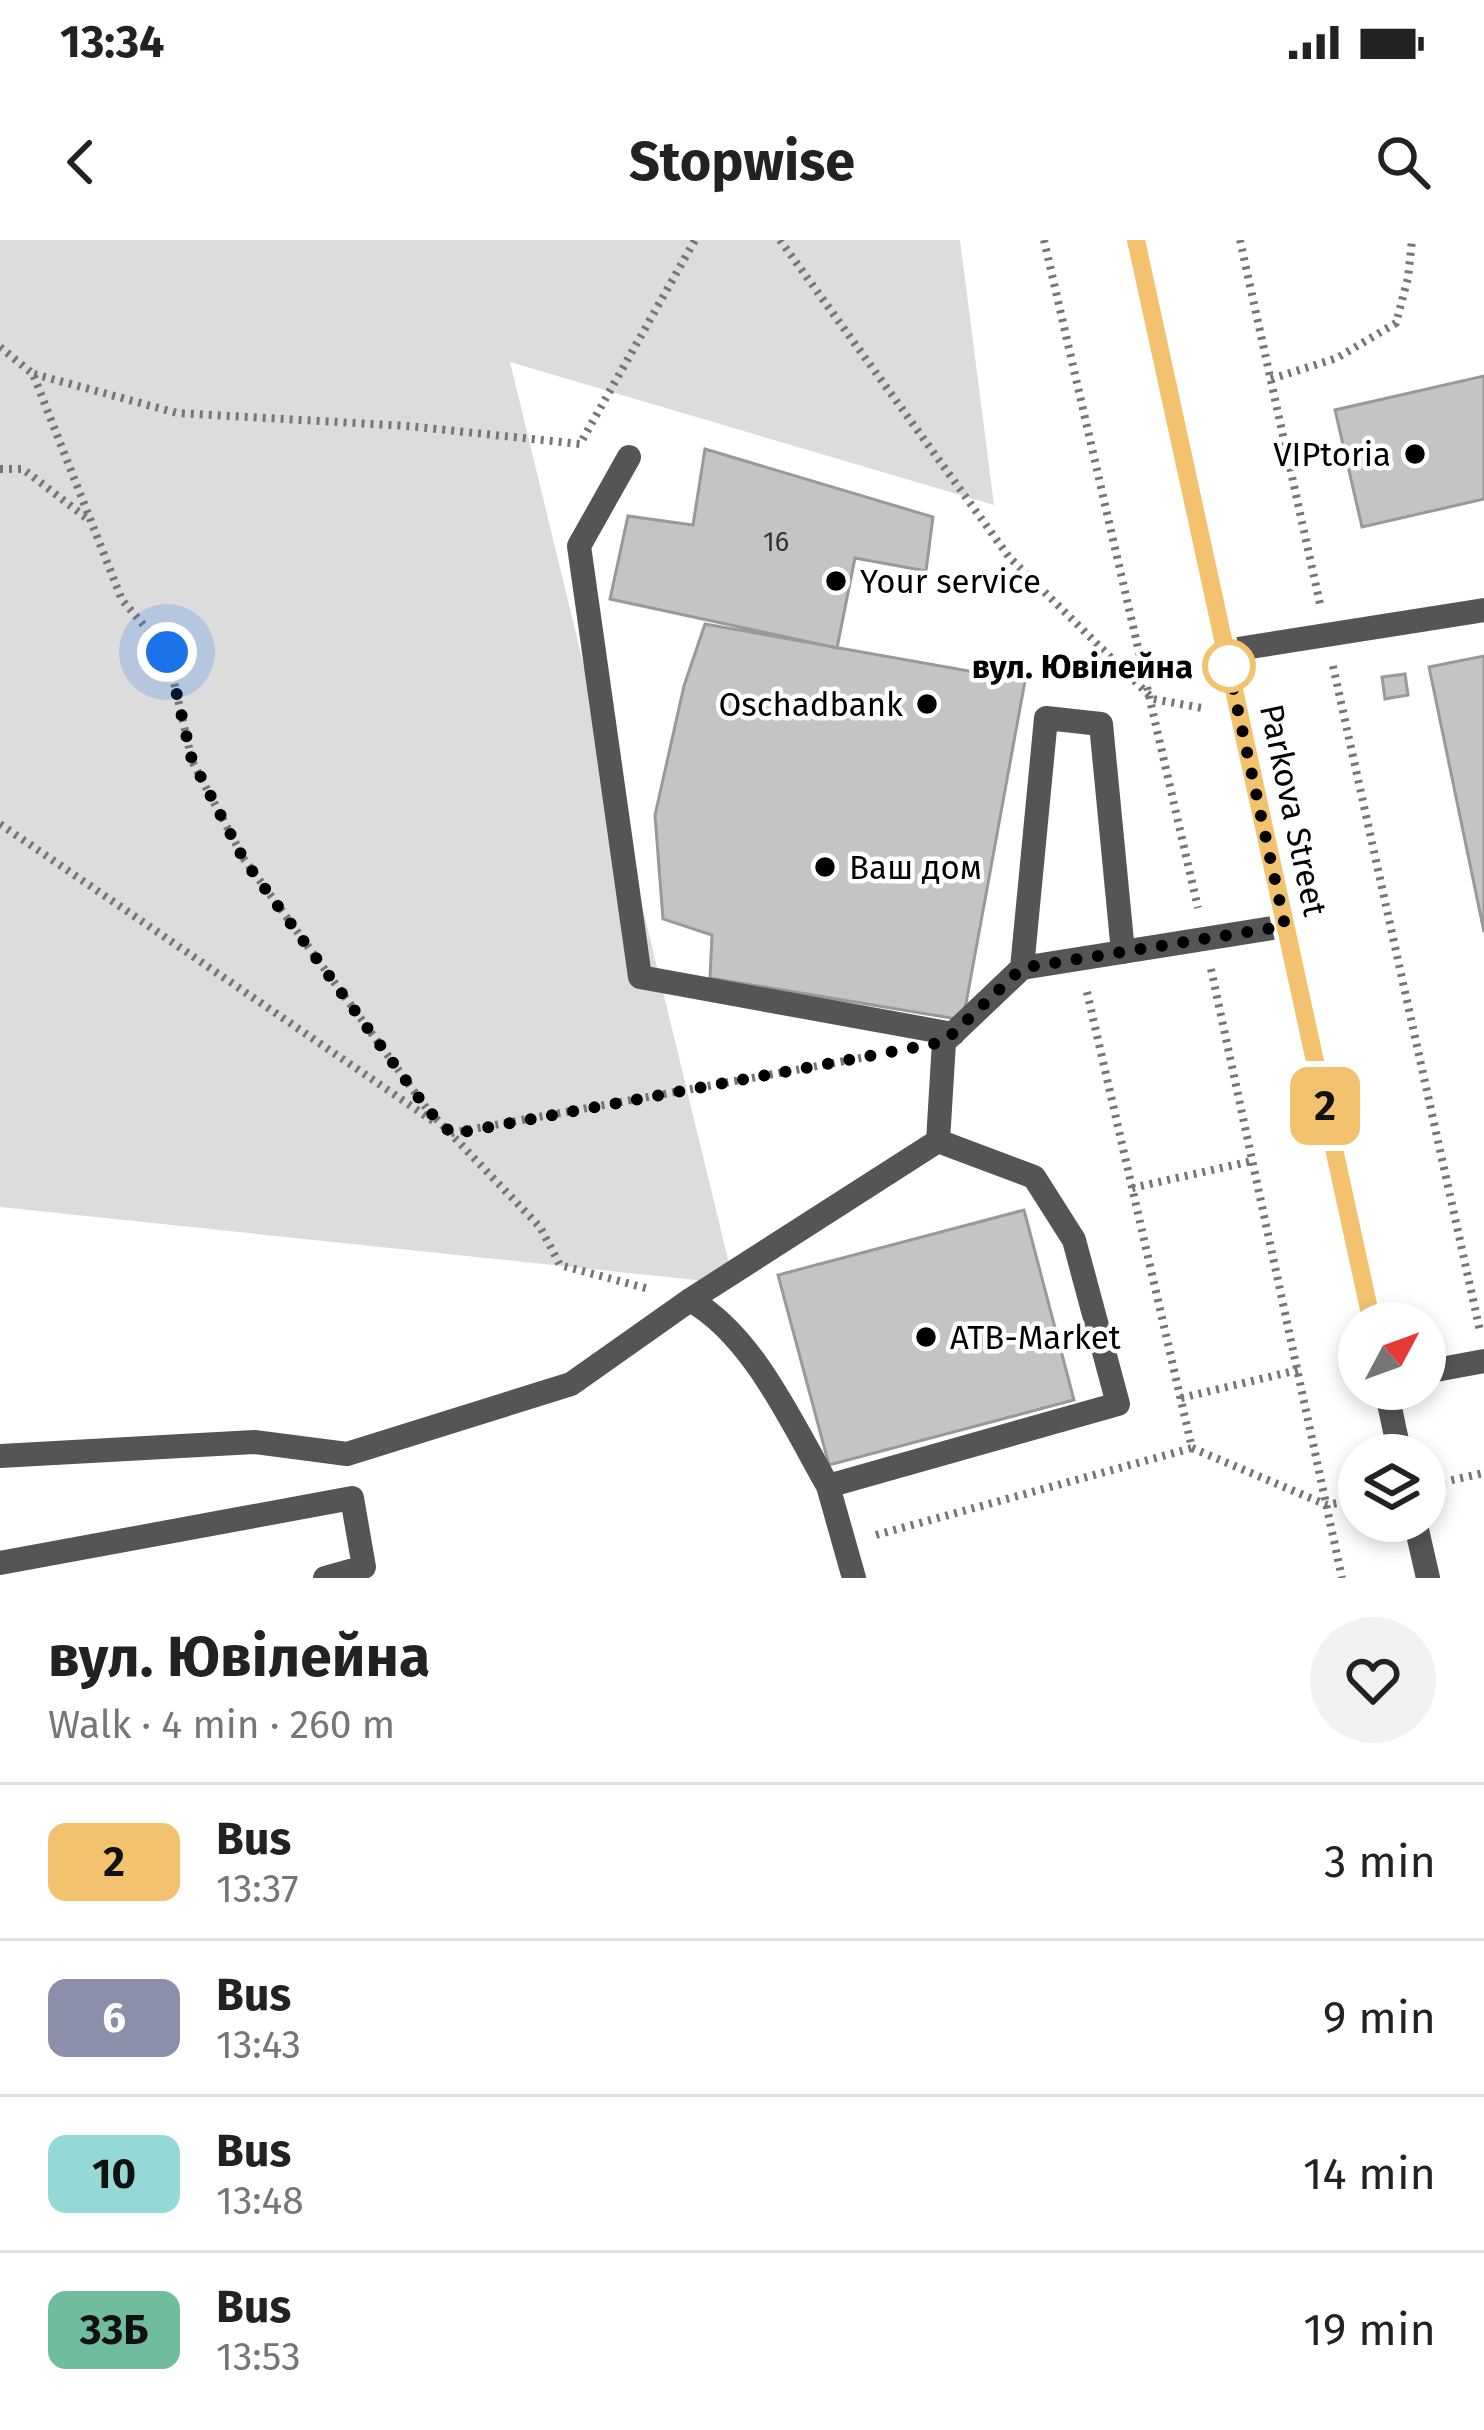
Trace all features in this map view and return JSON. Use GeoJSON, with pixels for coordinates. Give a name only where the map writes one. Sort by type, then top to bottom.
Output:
{"type":"FeatureCollection","features":[{"type":"Feature","properties":{"kind":"street","name":"Parkova Street"},"geometry":{"type":"LineString","coordinates":[[1136,240],[1367,1302]]}},
{"type":"Feature","properties":{"kind":"street"},"geometry":{"type":"LineString","coordinates":[[629,457],[579,546],[640,977],[953,1034]]}},
{"type":"Feature","properties":{"kind":"street"},"geometry":{"type":"LineString","coordinates":[[1225,651],[1484,610]]}},
{"type":"Feature","properties":{"kind":"street"},"geometry":{"type":"LineString","coordinates":[[1022,968],[1046,718],[1101,724],[1123,952]]}},
{"type":"Feature","properties":{"kind":"street"},"geometry":{"type":"LineString","coordinates":[[938,1141],[944,1042],[1022,968],[1285,926]]}},
{"type":"Feature","properties":{"kind":"street"},"geometry":{"type":"LineString","coordinates":[[0,1456],[254,1442],[347,1454],[571,1384],[690,1300],[938,1141]]}},
{"type":"Feature","properties":{"kind":"street"},"geometry":{"type":"LineString","coordinates":[[828,1486],[1118,1404],[1074,1240],[1034,1178],[938,1141]]}},
{"type":"Feature","properties":{"kind":"street"},"geometry":{"type":"LineString","coordinates":[[690,1300],[717,1315],[770,1385],[828,1486],[854,1578]]}},
{"type":"Feature","properties":{"kind":"street"},"geometry":{"type":"LineString","coordinates":[[1446,1368],[1484,1360]]}},
{"type":"Feature","properties":{"kind":"street"},"geometry":{"type":"LineString","coordinates":[[326,1578],[364,1568],[347,1454]]}},
{"type":"Feature","properties":{"kind":"street"},"geometry":{"type":"LineString","coordinates":[[0,1563],[352,1498]]}},
{"type":"Feature","properties":{"kind":"street"},"geometry":{"type":"LineString","coordinates":[[1419,1542],[1427,1578]]}},
{"type":"Feature","properties":{"kind":"path"},"geometry":{"type":"LineString","coordinates":[[0,346],[33,374],[177,413],[408,426],[580,444],[695,240]]}},
{"type":"Feature","properties":{"kind":"path"},"geometry":{"type":"LineString","coordinates":[[779,240],[1009,556],[1153,699],[1239,714]]}},
{"type":"Feature","properties":{"kind":"path"},"geometry":{"type":"LineString","coordinates":[[1240,240],[1484,1350]]}},
{"type":"Feature","properties":{"kind":"path"},"geometry":{"type":"LineString","coordinates":[[1271,380],[1337,358],[1396,323],[1412,240]]}},
{"type":"Feature","properties":{"kind":"path"},"geometry":{"type":"LineString","coordinates":[[33,374],[122,600],[167,652],[192,760],[244,860],[427,1109],[540,1227],[560,1265],[690,1300]]}},
{"type":"Feature","properties":{"kind":"path"},"geometry":{"type":"LineString","coordinates":[[0,469],[23,469],[91,522]]}},
{"type":"Feature","properties":{"kind":"path"},"geometry":{"type":"LineString","coordinates":[[0,824],[452,1134],[874,1055]]}},
{"type":"Feature","properties":{"kind":"path"},"geometry":{"type":"LineString","coordinates":[[1079,959],[1192,1448]]}},
{"type":"Feature","properties":{"kind":"path"},"geometry":{"type":"LineString","coordinates":[[1132,1188],[1252,1161]]}},
{"type":"Feature","properties":{"kind":"path"},"geometry":{"type":"LineString","coordinates":[[1181,1398],[1298,1370]]}},
{"type":"Feature","properties":{"kind":"path"},"geometry":{"type":"LineString","coordinates":[[844,1544],[1192,1448],[1327,1505],[1338,1503]]}},
{"type":"Feature","properties":{"kind":"path"},"geometry":{"type":"LineString","coordinates":[[1446,1481],[1484,1473]]}},
{"type":"Feature","properties":{"kind":"shaded area"},"geometry":{"type":"Polygon","coordinates":[[[0,240],[960,240],[994,505],[510,362],[734,1284],[0,1207],[0,240]]]}},
{"type":"Feature","properties":{"kind":"building","name":"VIPtoria"},"geometry":{"type":"Polygon","coordinates":[[[1484,376],[1484,499],[1362,527],[1335,410],[1484,376]]]}},
{"type":"Feature","properties":{"kind":"building"},"geometry":{"type":"Polygon","coordinates":[[[705,449],[933,517],[926,571],[855,558],[837,648],[610,599],[628,516],[693,525],[705,449]]]}},
{"type":"Feature","properties":{"kind":"building","name":"Ваш дом"},"geometry":{"type":"Polygon","coordinates":[[[705,624],[1025,681],[963,1020],[710,978],[712,935],[663,919],[655,815],[684,686],[705,624]]]}},
{"type":"Feature","properties":{"kind":"building"},"geometry":{"type":"Polygon","coordinates":[[[1484,656],[1484,932],[1429,667],[1484,656]]]}},
{"type":"Feature","properties":{"kind":"building"},"geometry":{"type":"Polygon","coordinates":[[[1405,674],[1408,695],[1385,699],[1382,677],[1405,674]]]}},
{"type":"Feature","properties":{"kind":"building","name":"ATB-Market"},"geometry":{"type":"Polygon","coordinates":[[[1024,1210],[1074,1400],[829,1465],[778,1275],[1024,1210]]]}},
{"type":"Feature","properties":{"kind":"bus line","name":"2"},"geometry":{"type":"LineString","coordinates":[[1136,240],[1367,1302]]}},
{"type":"Feature","properties":{"kind":"place","name":"VIPtoria"},"geometry":{"type":"Point","coordinates":[1415,454]}},
{"type":"Feature","properties":{"kind":"place","name":"Your service"},"geometry":{"type":"Point","coordinates":[836,581]}},
{"type":"Feature","properties":{"kind":"place","name":"вул. Ювілейна"},"geometry":{"type":"Point","coordinates":[1229,666]}},
{"type":"Feature","properties":{"kind":"place","name":"Oschadbank"},"geometry":{"type":"Point","coordinates":[927,704]}},
{"type":"Feature","properties":{"kind":"place","name":"Ваш дом"},"geometry":{"type":"Point","coordinates":[825,867]}},
{"type":"Feature","properties":{"kind":"place","name":"ATB-Market"},"geometry":{"type":"Point","coordinates":[926,1337]}},
{"type":"Feature","properties":{"kind":"route"},"geometry":{"type":"LineString","coordinates":[[167,652],[192,760],[244,860],[427,1109],[452,1134],[944,1042],[1022,968],[1285,926],[1225,651],[1229,666]]}}]}
